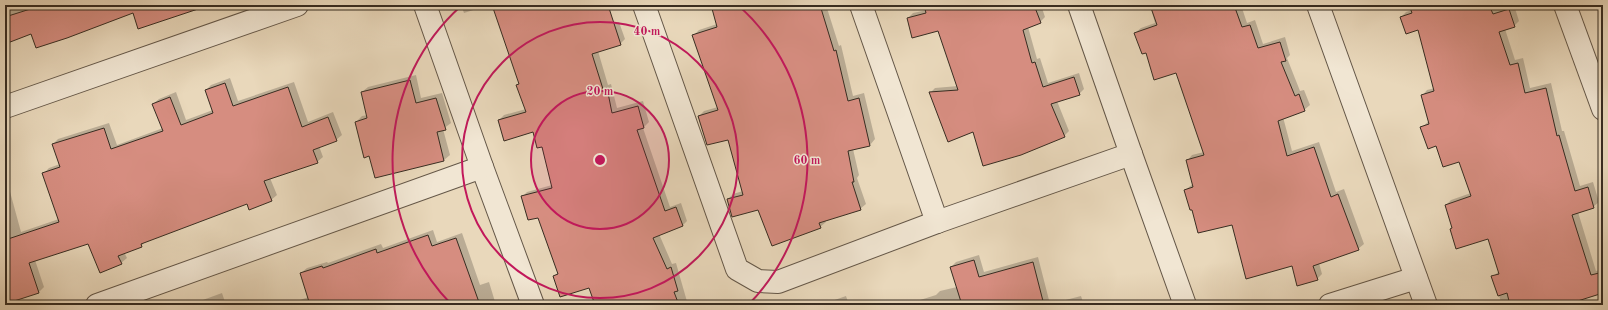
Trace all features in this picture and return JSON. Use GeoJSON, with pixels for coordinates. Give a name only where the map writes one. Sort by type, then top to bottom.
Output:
{"type":"FeatureCollection","features":[{"type":"Feature","properties":{"kind":"street"},"geometry":{"type":"LineString","coordinates":[[5,107],[297,5]]}},
{"type":"Feature","properties":{"kind":"street"},"geometry":{"type":"LineString","coordinates":[[425,5],[482,167],[533,305]]}},
{"type":"Feature","properties":{"kind":"street"},"geometry":{"type":"LineString","coordinates":[[644,5],[737,269],[758,281],[778,282],[937,222],[1131,154]]}},
{"type":"Feature","properties":{"kind":"street"},"geometry":{"type":"LineString","coordinates":[[861,5],[937,222]]}},
{"type":"Feature","properties":{"kind":"street"},"geometry":{"type":"LineString","coordinates":[[1080,5],[1185,305]]}},
{"type":"Feature","properties":{"kind":"street"},"geometry":{"type":"LineString","coordinates":[[1318,5],[1426,305]]}},
{"type":"Feature","properties":{"kind":"street"},"geometry":{"type":"LineString","coordinates":[[1565,5],[1598,81],[1603,109]]}},
{"type":"Feature","properties":{"kind":"street"},"geometry":{"type":"LineString","coordinates":[[98,305],[482,167]]}},
{"type":"Feature","properties":{"kind":"street"},"geometry":{"type":"LineString","coordinates":[[1330,305],[1416,278]]}},
{"type":"Feature","properties":{"kind":"building"},"geometry":{"type":"Polygon","coordinates":[[[43,5],[201,5],[201,8],[138,29],[133,13],[36,48],[31,34],[5,44],[5,17],[43,5]]]}},
{"type":"Feature","properties":{"kind":"building"},"geometry":{"type":"Polygon","coordinates":[[[492,5],[608,5],[621,45],[592,54],[603,89],[607,88],[612,113],[638,106],[644,128],[637,130],[665,211],[676,207],[683,226],[653,238],[667,269],[671,267],[678,291],[674,292],[679,305],[595,305],[589,288],[560,297],[553,276],[558,274],[538,218],[528,220],[521,196],[552,188],[542,147],[537,148],[533,132],[504,141],[498,120],[526,112],[516,85],[519,84],[492,5]]]}},
{"type":"Feature","properties":{"kind":"building"},"geometry":{"type":"Polygon","coordinates":[[[711,5],[820,5],[834,51],[836,50],[848,101],[859,98],[870,146],[848,151],[854,182],[852,182],[861,210],[819,223],[821,228],[772,246],[758,210],[732,217],[727,199],[743,195],[728,140],[707,145],[698,116],[718,110],[692,35],[717,27],[711,5]]]}},
{"type":"Feature","properties":{"kind":"building"},"geometry":{"type":"Polygon","coordinates":[[[924,5],[1034,5],[1041,23],[1023,30],[1032,63],[1035,62],[1043,87],[1074,77],[1080,95],[1051,104],[1065,137],[1021,155],[983,166],[973,132],[948,142],[929,92],[958,90],[938,31],[912,38],[907,18],[926,13],[924,5]]]}},
{"type":"Feature","properties":{"kind":"building"},"geometry":{"type":"Polygon","coordinates":[[[1150,5],[1234,5],[1242,27],[1250,25],[1258,48],[1280,42],[1286,61],[1281,62],[1295,96],[1299,94],[1305,111],[1278,121],[1287,156],[1314,147],[1331,197],[1338,194],[1359,250],[1313,266],[1318,280],[1297,286],[1292,266],[1246,279],[1232,225],[1198,233],[1192,210],[1190,210],[1184,190],[1193,187],[1186,160],[1204,155],[1176,73],[1154,80],[1146,53],[1142,54],[1134,33],[1157,25],[1150,5]]]}},
{"type":"Feature","properties":{"kind":"building"},"geometry":{"type":"Polygon","coordinates":[[[1409,5],[1489,5],[1493,14],[1509,9],[1515,27],[1499,32],[1510,65],[1518,63],[1525,93],[1546,88],[1557,136],[1559,135],[1575,191],[1588,187],[1594,208],[1572,215],[1591,275],[1603,272],[1603,293],[1565,305],[1510,305],[1507,293],[1498,296],[1491,276],[1499,274],[1488,239],[1456,249],[1450,229],[1452,228],[1445,205],[1471,196],[1459,162],[1443,167],[1436,146],[1428,149],[1420,127],[1429,124],[1421,95],[1434,91],[1418,30],[1406,34],[1400,17],[1412,13],[1409,5]]]}},
{"type":"Feature","properties":{"kind":"building"},"geometry":{"type":"Polygon","coordinates":[[[410,80],[416,103],[436,98],[446,130],[437,132],[444,161],[375,178],[369,156],[364,158],[355,122],[367,118],[361,92],[410,80]]]}},
{"type":"Feature","properties":{"kind":"building"},"geometry":{"type":"Polygon","coordinates":[[[225,83],[233,106],[288,87],[302,127],[328,117],[337,141],[313,150],[318,163],[264,181],[272,201],[249,210],[247,204],[141,244],[142,247],[118,256],[122,264],[100,273],[88,244],[29,263],[39,293],[5,304],[5,240],[59,222],[42,173],[60,167],[52,144],[104,128],[111,149],[163,131],[152,104],[170,97],[181,125],[213,113],[205,90],[225,83]]]}},
{"type":"Feature","properties":{"kind":"building"},"geometry":{"type":"Polygon","coordinates":[[[428,235],[432,246],[456,238],[480,305],[310,305],[300,273],[322,266],[323,268],[376,249],[377,253],[428,235]]]}},
{"type":"Feature","properties":{"kind":"building"},"geometry":{"type":"Polygon","coordinates":[[[974,260],[979,277],[1033,262],[1044,305],[962,305],[950,267],[974,260]]]}}]}
